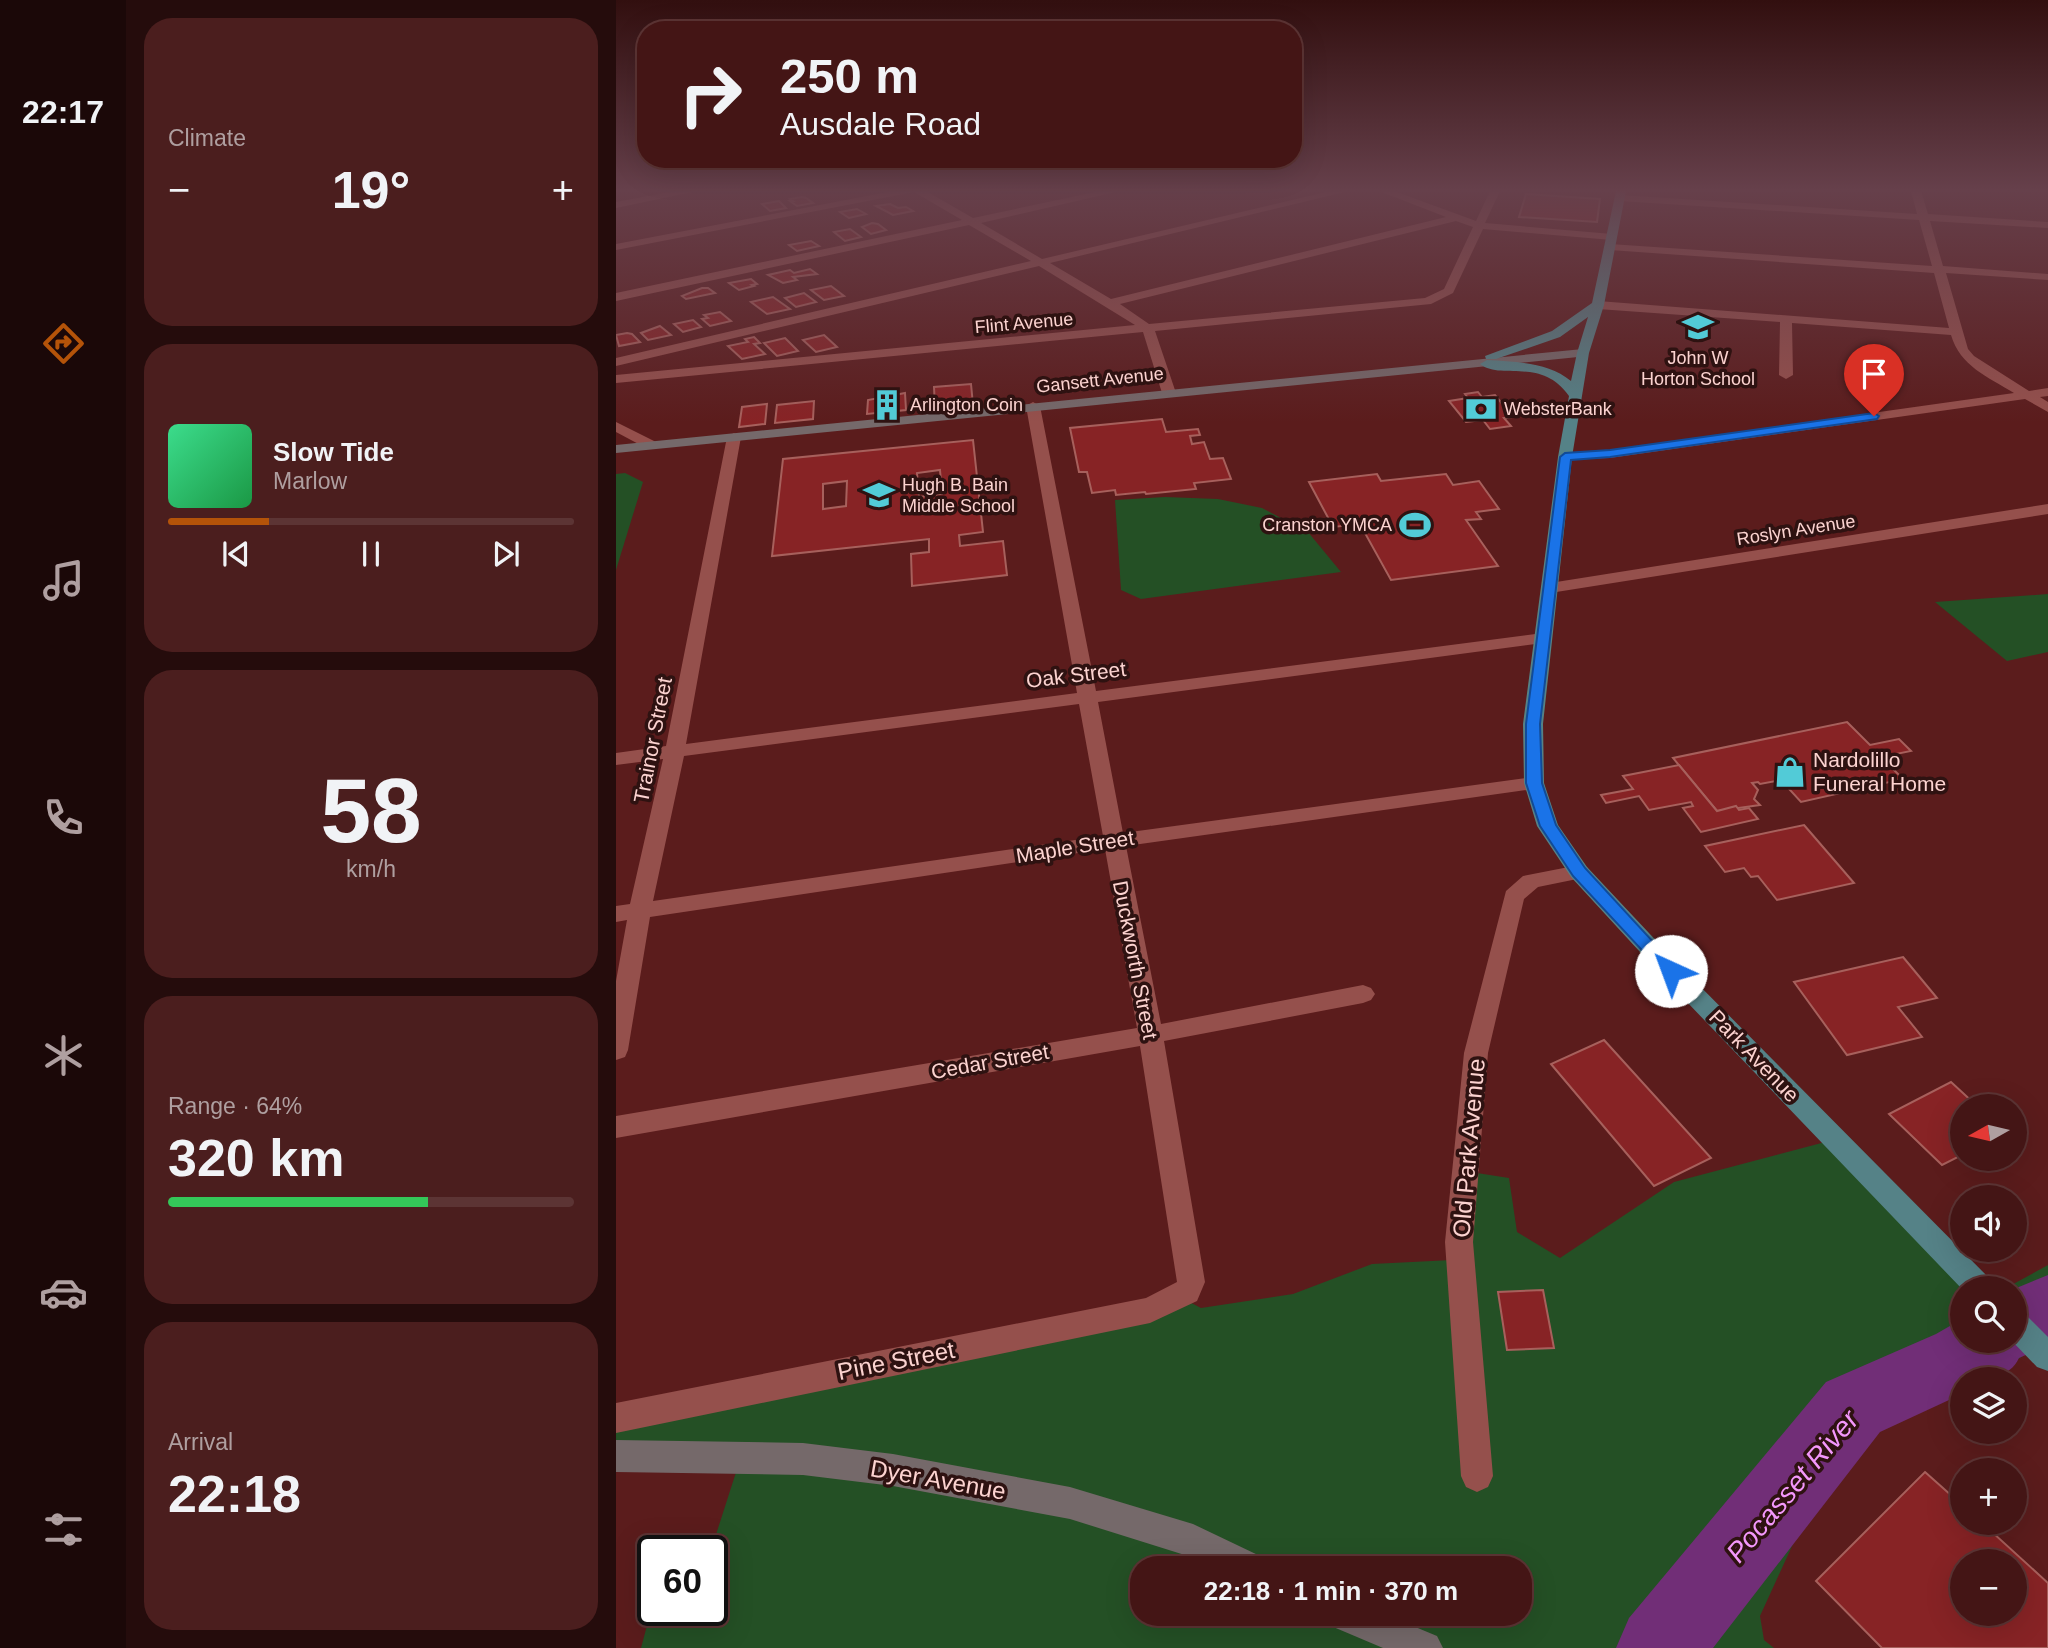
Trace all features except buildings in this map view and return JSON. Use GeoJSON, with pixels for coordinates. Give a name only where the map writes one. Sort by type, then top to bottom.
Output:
{"type":"FeatureCollection","features":[{"type":"Feature","properties":{"kind":"main road","name":"Park Avenue"},"geometry":{"type":"LineString","coordinates":[[1606,268],[1583,354],[1565,457],[1533,724],[1534,783],[1548,826],[1579,872],[1968,1276]]}},
{"type":"Feature","properties":{"kind":"main road"},"geometry":{"type":"LineString","coordinates":[[1489,360],[1556,334],[1598,305]]}},
{"type":"Feature","properties":{"kind":"main road","name":"Gansett Avenue"},"geometry":{"type":"LineString","coordinates":[[616,449],[1489,360],[1583,354]]}},
{"type":"Feature","properties":{"kind":"main road"},"geometry":{"type":"LineString","coordinates":[[1489,360],[1544,371],[1569,384],[1576,396]]}},
{"type":"Feature","properties":{"kind":"main road"},"geometry":{"type":"LineString","coordinates":[[2027,1336],[2048,1357]]}},
{"type":"Feature","properties":{"kind":"main road","name":"Dyer Avenue"},"geometry":{"type":"LineString","coordinates":[[616,1456],[803,1459],[893,1471],[1070,1503],[1193,1541],[1224,1556]]}},
{"type":"Feature","properties":{"kind":"main road"},"geometry":{"type":"LineString","coordinates":[[1372,1626],[1425,1648]]}},
{"type":"Feature","properties":{"kind":"street"},"geometry":{"type":"LineString","coordinates":[[616,297],[754,268]]}},
{"type":"Feature","properties":{"kind":"street"},"geometry":{"type":"LineString","coordinates":[[616,362],[1011,268]]}},
{"type":"Feature","properties":{"kind":"street"},"geometry":{"type":"LineString","coordinates":[[1051,268],[1148,329],[1169,393]]}},
{"type":"Feature","properties":{"kind":"street"},"geometry":{"type":"LineString","coordinates":[[1109,303],[1252,268]]}},
{"type":"Feature","properties":{"kind":"street","name":"Flint Avenue"},"geometry":{"type":"LineString","coordinates":[[616,379],[1427,301],[1448,291],[1459,268]]}},
{"type":"Feature","properties":{"kind":"street"},"geometry":{"type":"LineString","coordinates":[[1915,268],[2048,277]]}},
{"type":"Feature","properties":{"kind":"street"},"geometry":{"type":"LineString","coordinates":[[1940,270],[1962,351],[1969,359],[2048,408]]}},
{"type":"Feature","properties":{"kind":"street"},"geometry":{"type":"LineString","coordinates":[[1598,305],[1957,332]]}},
{"type":"Feature","properties":{"kind":"street"},"geometry":{"type":"LineString","coordinates":[[1786,318],[1786,375]]}},
{"type":"Feature","properties":{"kind":"street"},"geometry":{"type":"LineString","coordinates":[[1565,457],[1610,454],[2048,392]]}},
{"type":"Feature","properties":{"kind":"street","name":"Duckworth Street"},"geometry":{"type":"LineString","coordinates":[[1033,406],[1150,1035],[1191,1282],[1187,1292],[1175,1300]]}},
{"type":"Feature","properties":{"kind":"street"},"geometry":{"type":"LineString","coordinates":[[616,426],[651,445]]}},
{"type":"Feature","properties":{"kind":"street","name":"Trainor Street"},"geometry":{"type":"LineString","coordinates":[[616,1050],[640,911],[734,437]]}},
{"type":"Feature","properties":{"kind":"street","name":"Roslyn Avenue"},"geometry":{"type":"LineString","coordinates":[[1550,588],[2048,509]]}},
{"type":"Feature","properties":{"kind":"street","name":"Oak Street"},"geometry":{"type":"LineString","coordinates":[[616,758],[1543,638]]}},
{"type":"Feature","properties":{"kind":"street","name":"Maple Street"},"geometry":{"type":"LineString","coordinates":[[616,915],[1113,841],[1534,783]]}},
{"type":"Feature","properties":{"kind":"street","name":"Old Park Avenue"},"geometry":{"type":"LineString","coordinates":[[1477,1476],[1460,1242],[1476,1053],[1514,896],[1531,881],[1579,872]]}},
{"type":"Feature","properties":{"kind":"street","name":"Cedar Street"},"geometry":{"type":"LineString","coordinates":[[616,1127],[1150,1035],[1363,994]]}},
{"type":"Feature","properties":{"kind":"street","name":"Pine Street"},"geometry":{"type":"LineString","coordinates":[[616,1418],[1150,1310],[1175,1300]]}},
{"type":"Feature","properties":{"kind":"green space"},"geometry":{"type":"Polygon","coordinates":[[[625,473],[643,482],[616,570],[616,474],[625,473]]]}},
{"type":"Feature","properties":{"kind":"green space"},"geometry":{"type":"Polygon","coordinates":[[[1165,497],[1218,499],[1262,508],[1308,532],[1341,572],[1141,599],[1121,590],[1115,500],[1165,497]]]}},
{"type":"Feature","properties":{"kind":"green space"},"geometry":{"type":"Polygon","coordinates":[[[2048,594],[2048,652],[2007,661],[1935,602],[2048,594]]]}},
{"type":"Feature","properties":{"kind":"green space"},"geometry":{"type":"Polygon","coordinates":[[[1829,1141],[1951,1276],[1950,1353],[2027,1353],[2027,1276],[2048,1265],[2048,1348],[2042,1344],[2006,1367],[1950,1367],[1950,1383],[1923,1369],[1871,1374],[1878,1403],[1804,1520],[1760,1616],[1764,1640],[1774,1648],[641,1648],[647,1626],[728,1626],[728,1535],[716,1535],[739,1463],[616,1457],[616,1416],[1178,1296],[1201,1308],[1293,1294],[1372,1264],[1452,1260],[1477,1173],[1509,1178],[1517,1232],[1560,1258],[1674,1182],[1829,1141]]]}},
{"type":"Feature","properties":{"kind":"waterway","name":"Pocasset River"},"geometry":{"type":"LineString","coordinates":[[2027,1319],[2048,1307]]}},
{"type":"Feature","properties":{"kind":"waterway","name":"Pocasset River"},"geometry":{"type":"LineString","coordinates":[[1659,1648],[1853,1407],[1970,1353]]}},
{"type":"Feature","properties":{"kind":"place","name":"John W Horton School"},"geometry":{"type":"Point","coordinates":[1698,327]}},
{"type":"Feature","properties":{"kind":"place","name":"Arlington Coin"},"geometry":{"type":"Point","coordinates":[887,405]}},
{"type":"Feature","properties":{"kind":"place","name":"WebsterBank"},"geometry":{"type":"Point","coordinates":[1481,409]}},
{"type":"Feature","properties":{"kind":"place","name":"Hugh B. Bain Middle School"},"geometry":{"type":"Point","coordinates":[879,495]}},
{"type":"Feature","properties":{"kind":"place","name":"Cranston YMCA"},"geometry":{"type":"Point","coordinates":[1415,525]}},
{"type":"Feature","properties":{"kind":"place","name":"Nardolillo Funeral Home"},"geometry":{"type":"Point","coordinates":[1790,772]}},
{"type":"Feature","properties":{"kind":"route"},"geometry":{"type":"LineString","coordinates":[[1671,971],[1579,872],[1548,826],[1534,783],[1533,724],[1565,457],[1610,454],[1874,416]]}}]}
